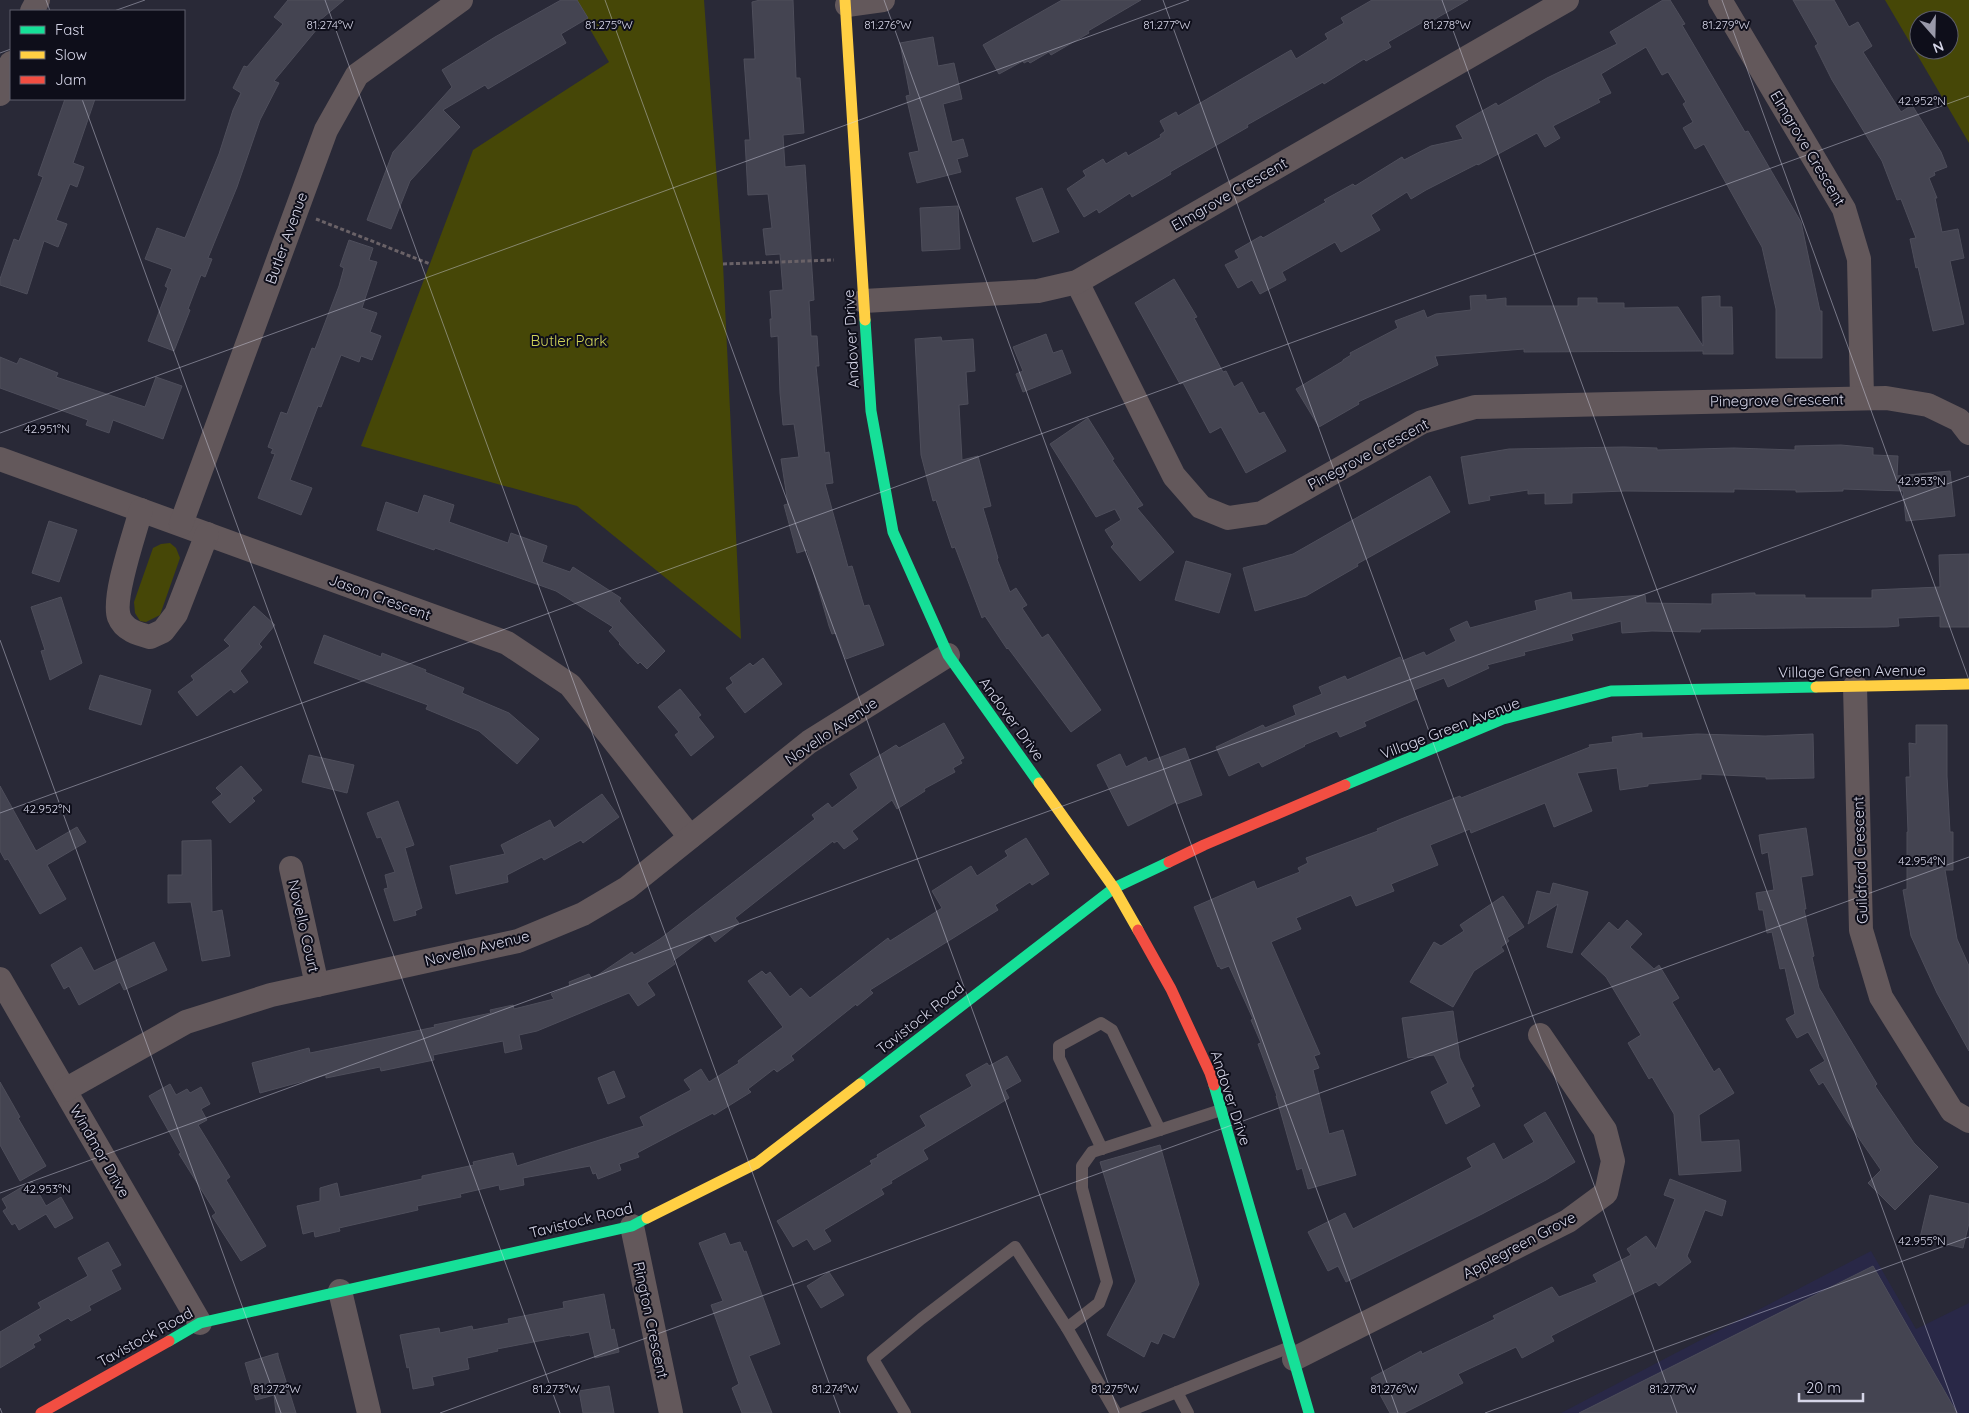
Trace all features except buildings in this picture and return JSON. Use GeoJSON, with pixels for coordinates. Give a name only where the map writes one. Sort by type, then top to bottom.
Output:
{"type":"FeatureCollection","features":[{"type":"Feature","properties":{"kind":"street","name":"Butler Avenue"},"geometry":{"type":"LineString","coordinates":[[181,524],[326,130],[357,75],[461,0]]}},
{"type":"Feature","properties":{"kind":"street"},"geometry":{"type":"LineString","coordinates":[[846,2],[884,0]]}},
{"type":"Feature","properties":{"kind":"street","name":"Elmgrove Crescent"},"geometry":{"type":"LineString","coordinates":[[864,301],[1038,291],[1077,282],[1568,0]]}},
{"type":"Feature","properties":{"kind":"street","name":"Elmgrove Crescent"},"geometry":{"type":"LineString","coordinates":[[1720,0],[1844,209],[1859,259],[1862,398]]}},
{"type":"Feature","properties":{"kind":"street","name":"Andover Drive"},"geometry":{"type":"LineString","coordinates":[[846,2],[870,410],[893,532],[948,655],[1114,888],[1171,989],[1210,1073],[1309,1413]]}},
{"type":"Feature","properties":{"kind":"street"},"geometry":{"type":"LineString","coordinates":[[0,94],[10,65]]}},
{"type":"Feature","properties":{"kind":"street","name":"Pinegrove Crescent"},"geometry":{"type":"LineString","coordinates":[[1077,282],[1174,476],[1201,507],[1228,518],[1262,513],[1422,422],[1474,407],[1886,398],[1928,405],[1959,420],[1969,432]]}},
{"type":"Feature","properties":{"kind":"street","name":"Jason Crescent"},"geometry":{"type":"LineString","coordinates":[[0,459],[507,644],[570,685],[690,837]]}},
{"type":"Feature","properties":{"kind":"street"},"geometry":{"type":"LineString","coordinates":[[141,510],[118,596],[119,617],[133,633],[150,637],[163,631],[176,614],[207,534]]}},
{"type":"Feature","properties":{"kind":"street","name":"Novello Avenue"},"geometry":{"type":"LineString","coordinates":[[65,1090],[186,1022],[271,995],[518,941],[584,914],[626,888],[809,742],[948,655]]}},
{"type":"Feature","properties":{"kind":"street","name":"Village Green Avenue"},"geometry":{"type":"LineString","coordinates":[[1114,888],[1204,845],[1503,719],[1610,690],[1969,684]]}},
{"type":"Feature","properties":{"kind":"street","name":"Guildford Crescent"},"geometry":{"type":"LineString","coordinates":[[1855,686],[1861,930],[1881,997],[1952,1111],[1969,1121]]}},
{"type":"Feature","properties":{"kind":"street","name":"Novello Court"},"geometry":{"type":"LineString","coordinates":[[291,868],[317,985]]}},
{"type":"Feature","properties":{"kind":"street","name":"Tavistock Road"},"geometry":{"type":"LineString","coordinates":[[41,1413],[200,1323],[632,1226],[757,1163],[1114,888]]}},
{"type":"Feature","properties":{"kind":"street","name":"Windmor Drive"},"geometry":{"type":"LineString","coordinates":[[0,979],[200,1323]]}},
{"type":"Feature","properties":{"kind":"street","name":"Applegreen Grove"},"geometry":{"type":"LineString","coordinates":[[1292,1353],[1568,1221],[1606,1193],[1613,1161],[1605,1130],[1540,1034]]}},
{"type":"Feature","properties":{"kind":"street","name":"Rington Crescent"},"geometry":{"type":"LineString","coordinates":[[632,1226],[671,1413]]}},
{"type":"Feature","properties":{"kind":"street"},"geometry":{"type":"LineString","coordinates":[[340,1291],[369,1413]]}},
{"type":"Feature","properties":{"kind":"lane"},"geometry":{"type":"LineString","coordinates":[[1102,1149],[1059,1058],[1059,1046],[1100,1023],[1112,1030],[1160,1130]]}},
{"type":"Feature","properties":{"kind":"lane"},"geometry":{"type":"LineString","coordinates":[[1067,1328],[1099,1303],[1106,1282],[1082,1188],[1082,1166],[1092,1152],[1221,1110]]}},
{"type":"Feature","properties":{"kind":"lane"},"geometry":{"type":"LineString","coordinates":[[905,1413],[873,1359],[921,1319],[1015,1247],[1067,1328],[1116,1413]]}},
{"type":"Feature","properties":{"kind":"lane"},"geometry":{"type":"LineString","coordinates":[[1124,1413],[1177,1392],[1292,1353]]}},
{"type":"Feature","properties":{"kind":"lane"},"geometry":{"type":"LineString","coordinates":[[1177,1392],[1188,1413]]}},
{"type":"Feature","properties":{"kind":"path"},"geometry":{"type":"LineString","coordinates":[[296,211],[430,264]]}},
{"type":"Feature","properties":{"kind":"path"},"geometry":{"type":"LineString","coordinates":[[723,264],[834,260]]}},
{"type":"Feature","properties":{"kind":"shaded area"},"geometry":{"type":"Polygon","coordinates":[[[1871,1251],[1916,1329],[1969,1303],[1969,1413],[1561,1413],[1871,1251]]]}},
{"type":"Feature","properties":{"kind":"green space","name":"Butler Park"},"geometry":{"type":"Polygon","coordinates":[[[573,0],[704,0],[723,264],[741,639],[577,506],[361,446],[473,150],[609,62],[573,0]]]}},
{"type":"Feature","properties":{"kind":"green space"},"geometry":{"type":"Polygon","coordinates":[[[1885,0],[1969,0],[1969,143],[1920,60],[1959,60],[1959,10],[1909,10],[1909,41],[1885,0]]]}},
{"type":"Feature","properties":{"kind":"green space"},"geometry":{"type":"Polygon","coordinates":[[[170,543],[176,548],[180,558],[160,615],[146,622],[140,621],[135,613],[134,602],[153,548],[161,544],[170,543]]]}},
{"type":"Feature","properties":{"kind":"traffic: fast"},"geometry":{"type":"LineString","coordinates":[[865,320],[871,411],[893,532],[948,655],[1039,783]]}},
{"type":"Feature","properties":{"kind":"traffic: fast"},"geometry":{"type":"LineString","coordinates":[[1345,785],[1503,719],[1611,691],[1816,687]]}},
{"type":"Feature","properties":{"kind":"traffic: fast"},"geometry":{"type":"LineString","coordinates":[[860,1084],[1114,888],[1169,862]]}},
{"type":"Feature","properties":{"kind":"traffic: fast"},"geometry":{"type":"LineString","coordinates":[[1214,1085],[1309,1413]]}},
{"type":"Feature","properties":{"kind":"traffic: fast"},"geometry":{"type":"LineString","coordinates":[[169,1341],[200,1323],[632,1226],[647,1218]]}},
{"type":"Feature","properties":{"kind":"traffic: slow"},"geometry":{"type":"LineString","coordinates":[[845,0],[865,320]]}},
{"type":"Feature","properties":{"kind":"traffic: slow"},"geometry":{"type":"LineString","coordinates":[[1816,687],[1969,684]]}},
{"type":"Feature","properties":{"kind":"traffic: slow"},"geometry":{"type":"LineString","coordinates":[[1039,783],[1114,888],[1138,930]]}},
{"type":"Feature","properties":{"kind":"traffic: slow"},"geometry":{"type":"LineString","coordinates":[[647,1218],[757,1163],[860,1084]]}},
{"type":"Feature","properties":{"kind":"traffic: jam"},"geometry":{"type":"LineString","coordinates":[[1169,862],[1204,845],[1345,785]]}},
{"type":"Feature","properties":{"kind":"traffic: jam"},"geometry":{"type":"LineString","coordinates":[[1138,930],[1171,989],[1214,1085]]}},
{"type":"Feature","properties":{"kind":"traffic: jam"},"geometry":{"type":"LineString","coordinates":[[41,1413],[169,1341]]}}]}
